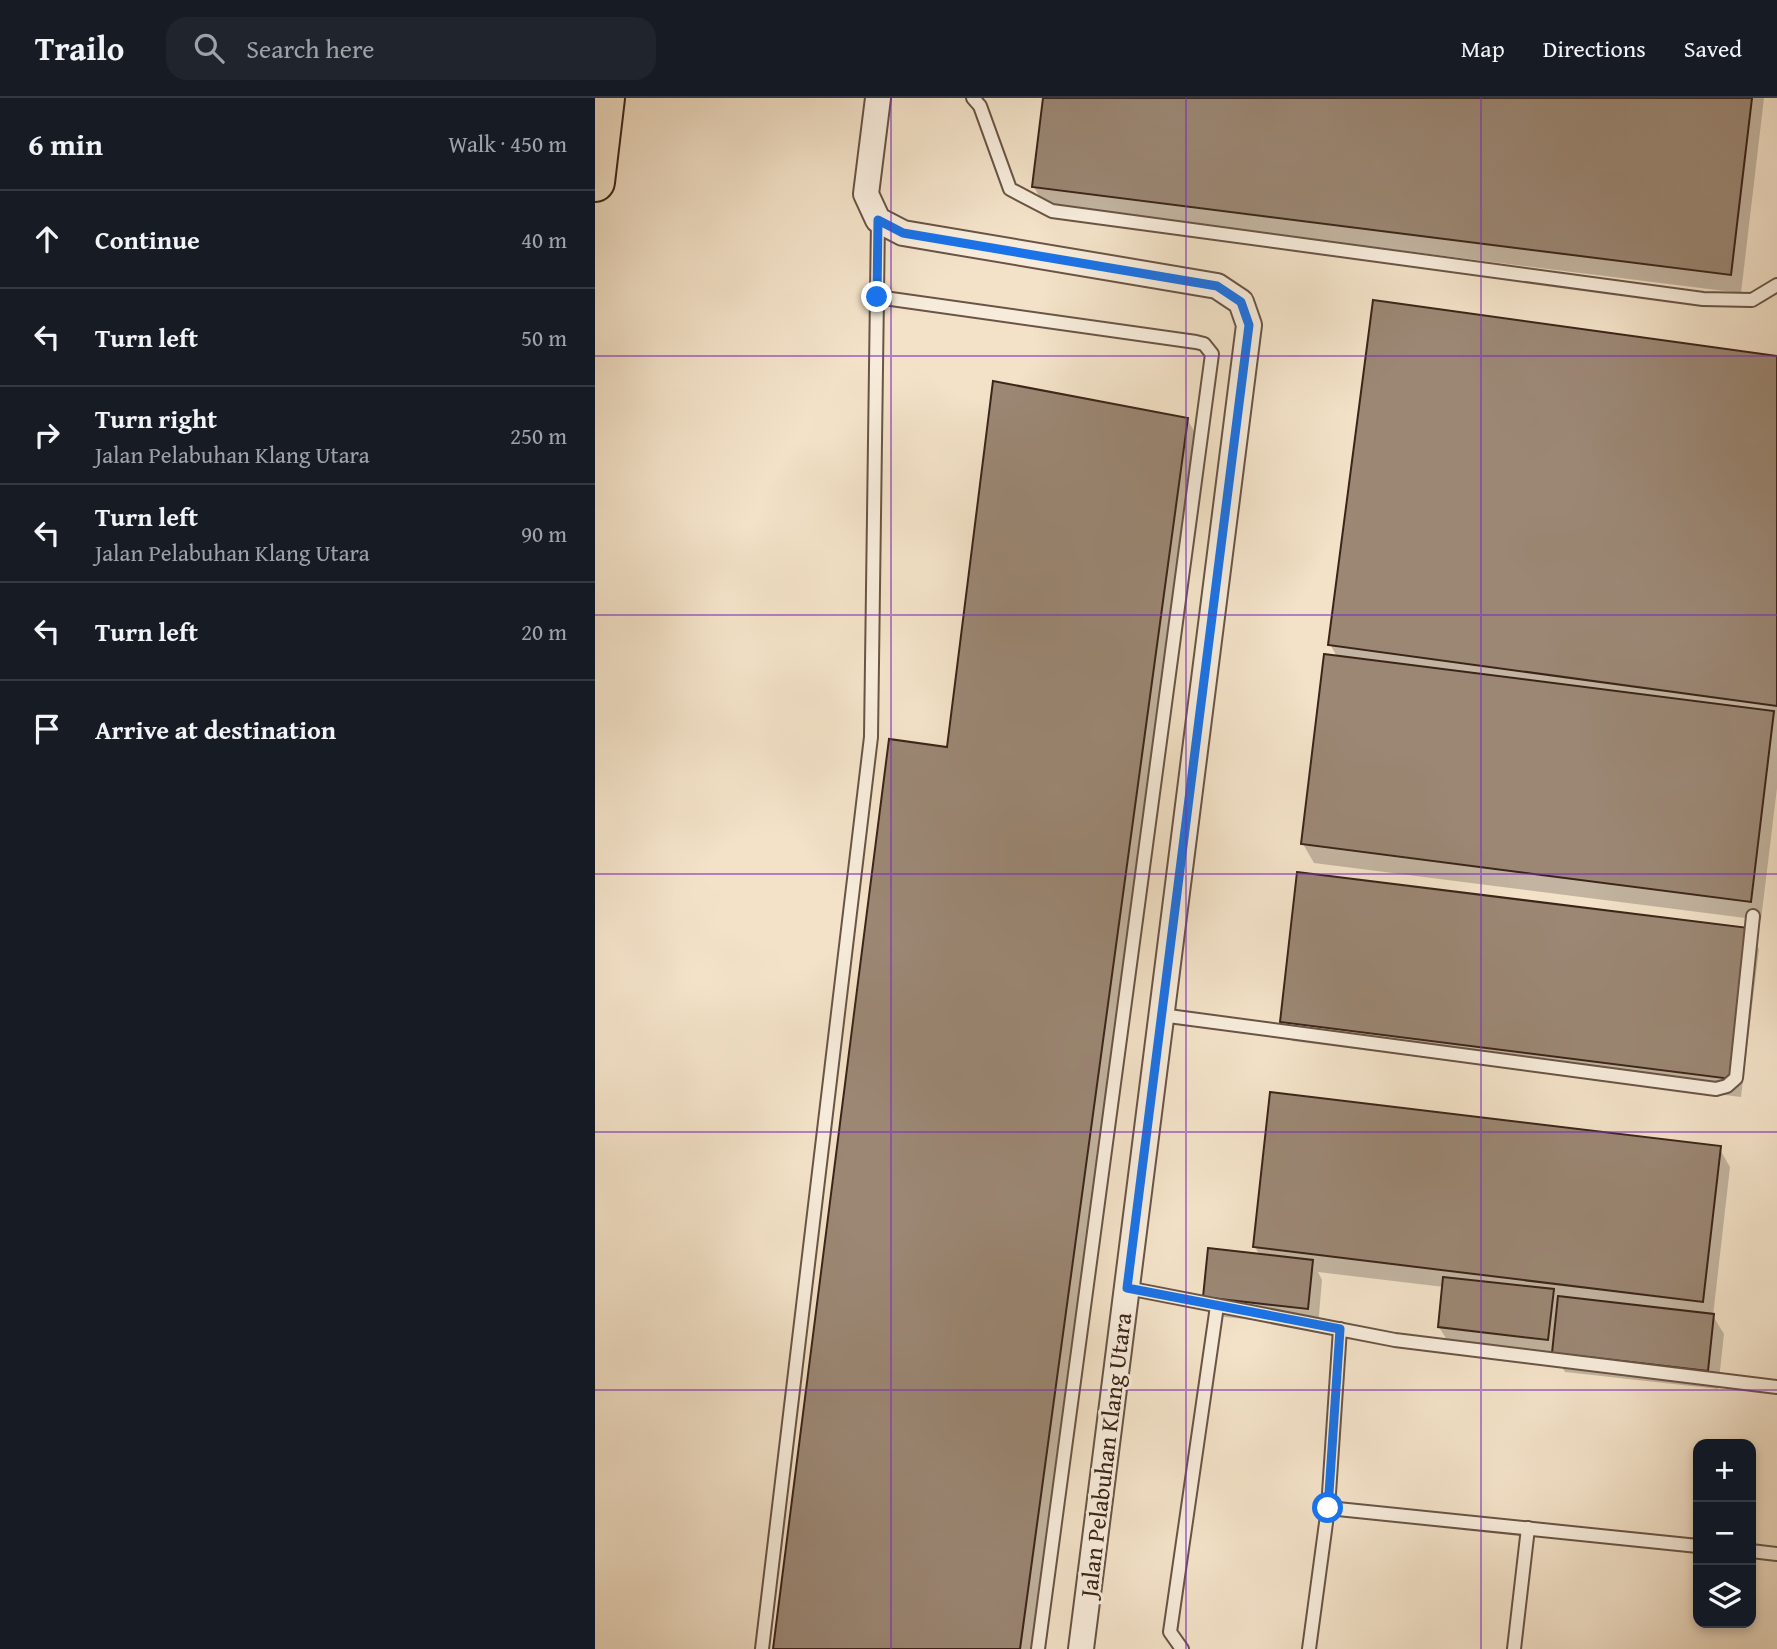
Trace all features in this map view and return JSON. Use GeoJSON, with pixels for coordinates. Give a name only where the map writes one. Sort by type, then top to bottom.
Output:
{"type":"FeatureCollection","features":[{"type":"Feature","properties":{"kind":"main road"},"geometry":{"type":"LineString","coordinates":[[595,182],[604,98]]}},
{"type":"Feature","properties":{"kind":"street"},"geometry":{"type":"LineString","coordinates":[[878,98],[866,194],[878,220]]}},
{"type":"Feature","properties":{"kind":"street","name":"Jalan Pelabuhan Klang Utara"},"geometry":{"type":"LineString","coordinates":[[878,220],[903,233],[1217,286],[1241,302],[1249,325],[1081,1649]]}},
{"type":"Feature","properties":{"kind":"lane"},"geometry":{"type":"LineString","coordinates":[[973,98],[980,106],[1010,189],[1052,211],[1703,299],[1752,300],[1777,285]]}},
{"type":"Feature","properties":{"kind":"lane"},"geometry":{"type":"LineString","coordinates":[[762,1649],[871,737],[878,220]]}},
{"type":"Feature","properties":{"kind":"lane"},"geometry":{"type":"LineString","coordinates":[[877,297],[1196,342],[1204,344],[1212,354],[1038,1649]]}},
{"type":"Feature","properties":{"kind":"lane"},"geometry":{"type":"LineString","coordinates":[[1161,1015],[1716,1089],[1727,1086],[1736,1078],[1753,916]]}},
{"type":"Feature","properties":{"kind":"lane"},"geometry":{"type":"LineString","coordinates":[[1127,1288],[1395,1340],[1777,1387]]}},
{"type":"Feature","properties":{"kind":"lane"},"geometry":{"type":"LineString","coordinates":[[1182,1649],[1170,1632],[1217,1306]]}},
{"type":"Feature","properties":{"kind":"lane"},"geometry":{"type":"LineString","coordinates":[[1308,1649],[1328,1508],[1340,1329]]}},
{"type":"Feature","properties":{"kind":"lane"},"geometry":{"type":"LineString","coordinates":[[1328,1508],[1693,1545]]}},
{"type":"Feature","properties":{"kind":"lane"},"geometry":{"type":"LineString","coordinates":[[1514,1649],[1528,1528]]}},
{"type":"Feature","properties":{"kind":"lane"},"geometry":{"type":"LineString","coordinates":[[1756,1552],[1777,1554]]}},
{"type":"Feature","properties":{"kind":"building"},"geometry":{"type":"Polygon","coordinates":[[[1043,98],[1752,98],[1731,275],[1032,187],[1043,98]]]}},
{"type":"Feature","properties":{"kind":"building"},"geometry":{"type":"Polygon","coordinates":[[[1373,300],[1777,356],[1777,706],[1328,645],[1373,300]]]}},
{"type":"Feature","properties":{"kind":"building"},"geometry":{"type":"Polygon","coordinates":[[[993,381],[1188,418],[1020,1649],[773,1649],[889,739],[947,747],[993,381]]]}},
{"type":"Feature","properties":{"kind":"building"},"geometry":{"type":"Polygon","coordinates":[[[1324,654],[1774,711],[1751,902],[1301,844],[1324,654]]]}},
{"type":"Feature","properties":{"kind":"building"},"geometry":{"type":"Polygon","coordinates":[[[1297,872],[1749,928],[1731,1079],[1280,1022],[1297,872]]]}},
{"type":"Feature","properties":{"kind":"building"},"geometry":{"type":"Polygon","coordinates":[[[1270,1092],[1721,1146],[1703,1302],[1253,1247],[1270,1092]]]}},
{"type":"Feature","properties":{"kind":"building"},"geometry":{"type":"Polygon","coordinates":[[[1208,1248],[1313,1260],[1308,1309],[1203,1297],[1208,1248]]]}},
{"type":"Feature","properties":{"kind":"building"},"geometry":{"type":"Polygon","coordinates":[[[1443,1277],[1554,1289],[1548,1340],[1438,1327],[1443,1277]]]}},
{"type":"Feature","properties":{"kind":"building"},"geometry":{"type":"Polygon","coordinates":[[[1558,1296],[1714,1314],[1708,1371],[1552,1353],[1558,1296]]]}},
{"type":"Feature","properties":{"kind":"route"},"geometry":{"type":"LineString","coordinates":[[877,297],[878,220],[903,233],[1217,286],[1241,302],[1249,325],[1127,1288],[1340,1329],[1328,1508]]}}]}
